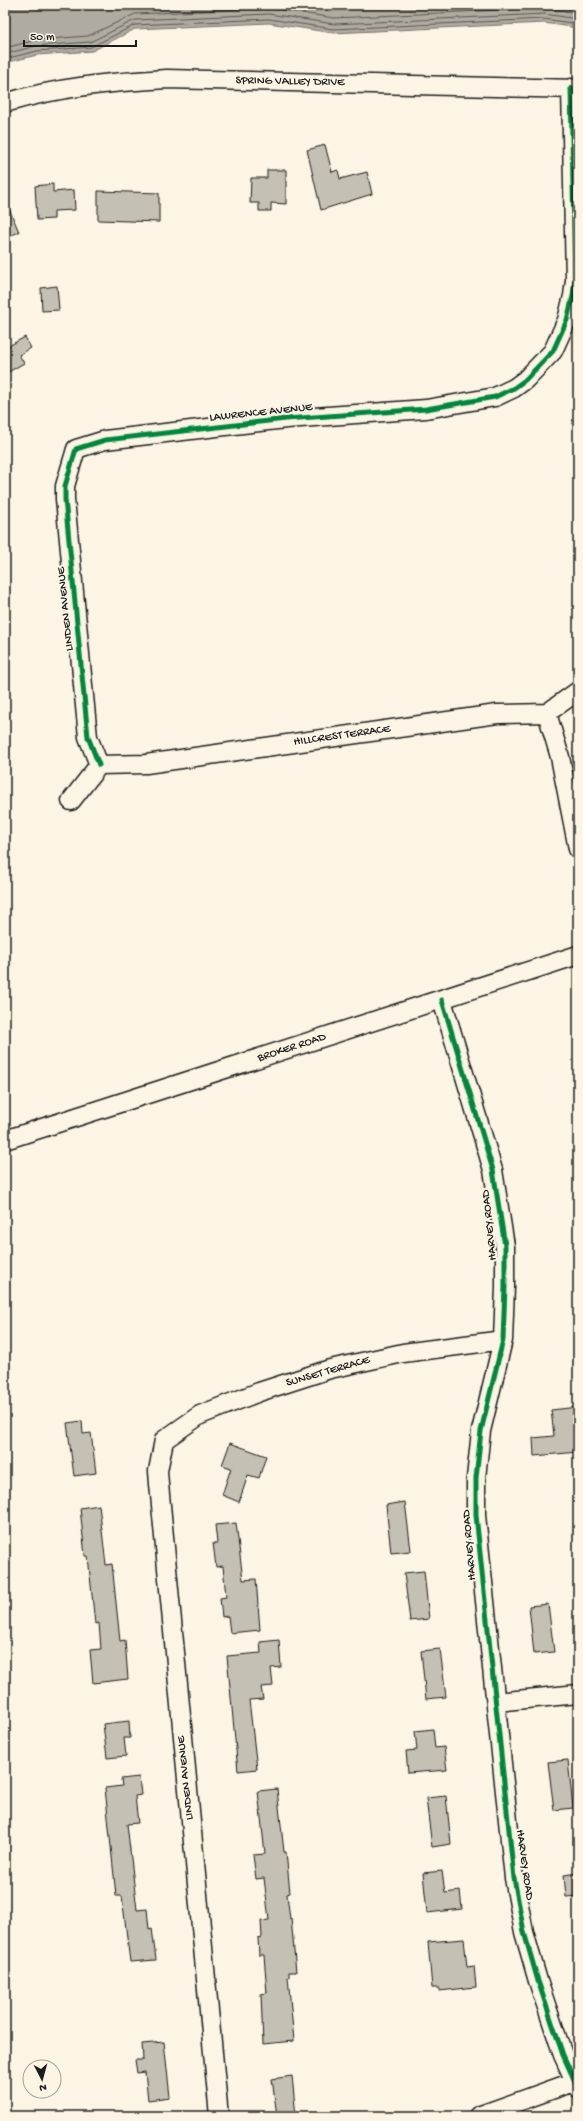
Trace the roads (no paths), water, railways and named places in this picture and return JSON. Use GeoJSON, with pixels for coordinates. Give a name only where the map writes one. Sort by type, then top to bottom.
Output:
{"type":"FeatureCollection","features":[{"type":"Feature","properties":{"kind":"street","name":"SPRING VALLEY DRIVE"},"geometry":{"type":"LineString","coordinates":[[5,103],[82,86],[119,81],[167,79],[574,88]]}},
{"type":"Feature","properties":{"kind":"street","name":"LAWRENCE AVENUE"},"geometry":{"type":"LineString","coordinates":[[76,449],[113,440],[286,419],[378,414],[473,402],[495,397],[514,388],[525,380],[553,351],[567,320],[573,296],[575,280],[574,88]]}},
{"type":"Feature","properties":{"kind":"street","name":"LINDEN AVENUE"},"geometry":{"type":"LineString","coordinates":[[76,449],[65,486],[65,499],[88,737],[99,765]]}},
{"type":"Feature","properties":{"kind":"street"},"geometry":{"type":"LineString","coordinates":[[578,691],[547,713],[560,757],[578,849]]}},
{"type":"Feature","properties":{"kind":"street","name":"HILLCREST TERRACE"},"geometry":{"type":"LineString","coordinates":[[99,765],[146,764],[498,714],[547,713]]}},
{"type":"Feature","properties":{"kind":"street"},"geometry":{"type":"LineString","coordinates":[[71,801],[99,765]]}},
{"type":"Feature","properties":{"kind":"street","name":"BROKER ROAD"},"geometry":{"type":"LineString","coordinates":[[5,1140],[578,955]]}},
{"type":"Feature","properties":{"kind":"street","name":"HARVEY ROAD"},"geometry":{"type":"LineString","coordinates":[[442,1000],[493,1170],[504,1246],[505,1287],[503,1340],[480,1431],[476,1478],[476,1515],[514,1878],[524,1932],[538,1981],[563,2055],[577,2085]]}},
{"type":"Feature","properties":{"kind":"street","name":"SUNSET TERRACE"},"geometry":{"type":"LineString","coordinates":[[164,1440],[200,1415],[259,1392],[330,1369],[397,1354],[503,1340]]}},
{"type":"Feature","properties":{"kind":"street","name":"LINDEN AVENUE"},"geometry":{"type":"LineString","coordinates":[[164,1440],[158,1471],[159,1484],[219,2116]]}},
{"type":"Feature","properties":{"kind":"street"},"geometry":{"type":"LineString","coordinates":[[496,1702],[578,1694]]}},
{"type":"Feature","properties":{"kind":"street"},"geometry":{"type":"LineString","coordinates":[[478,2116],[577,2085]]}},
{"type":"Feature","properties":{"kind":"water"},"geometry":{"type":"Polygon","coordinates":[[[5,5],[578,5],[578,28],[544,23],[333,33],[269,23],[135,29],[92,51],[37,55],[5,63],[5,5]]]}}]}
